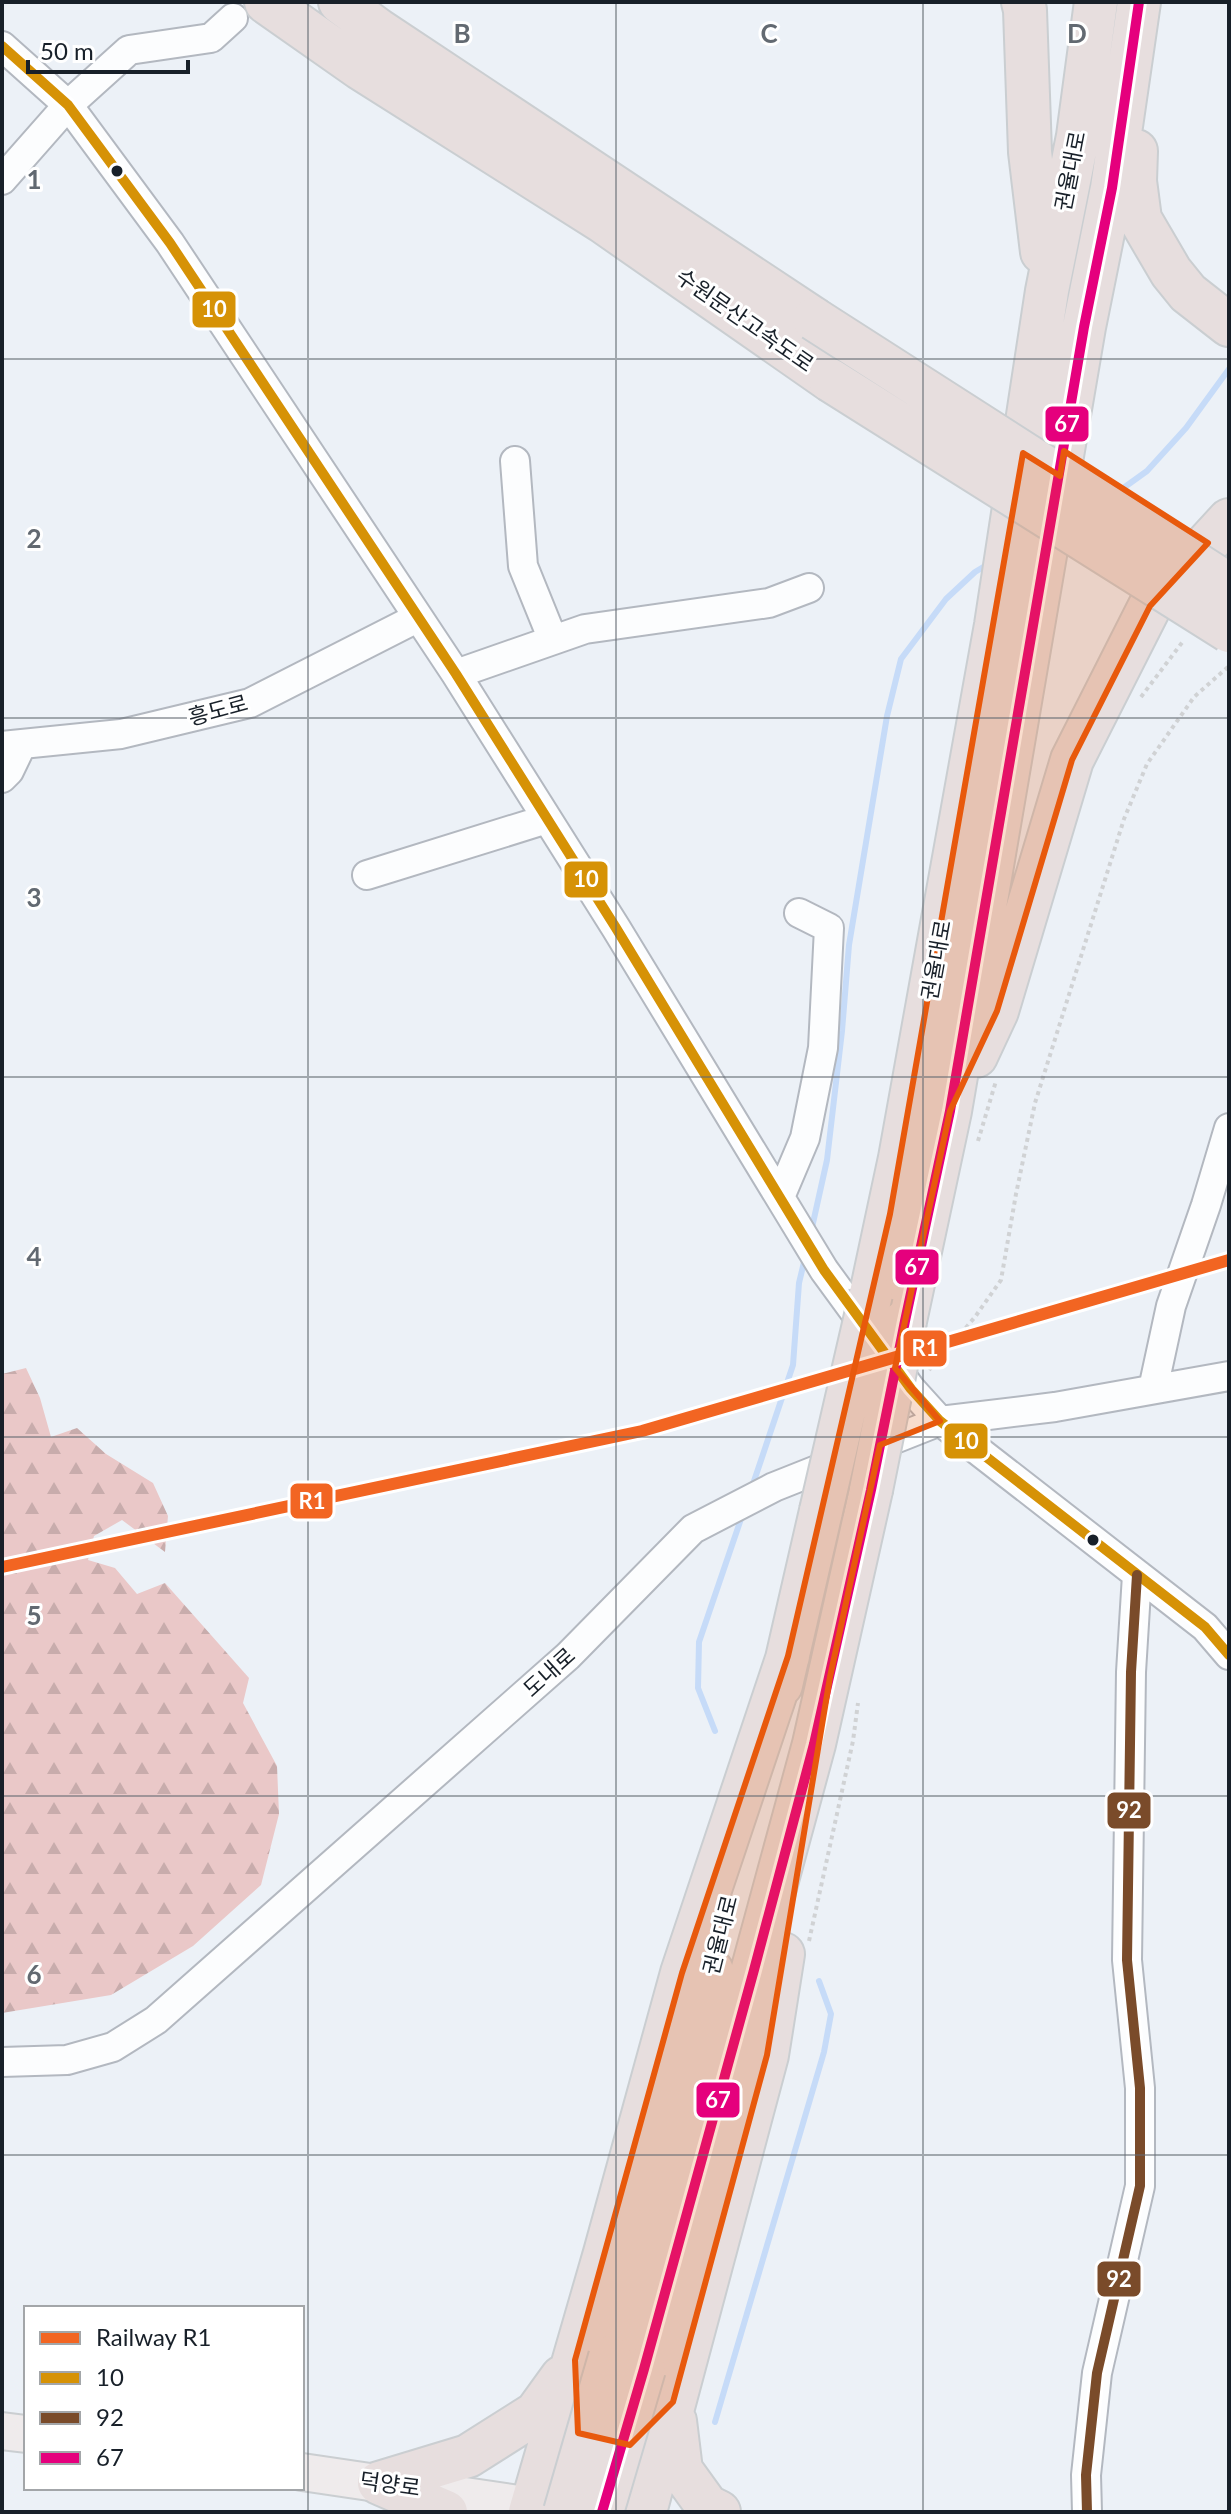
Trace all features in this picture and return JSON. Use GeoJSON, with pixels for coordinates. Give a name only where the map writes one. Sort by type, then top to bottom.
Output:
{"type":"FeatureCollection","features":[{"type":"Feature","properties":{"kind":"highway","name":"수원문산고속도로"},"geometry":{"type":"LineString","coordinates":[[340,2],[378,30],[821,309],[1229,585]]}},
{"type":"Feature","properties":{"kind":"highway"},"geometry":{"type":"LineString","coordinates":[[373,2],[395,23],[821,309],[1229,557]]}},
{"type":"Feature","properties":{"kind":"highway"},"geometry":{"type":"LineString","coordinates":[[1023,2],[1030,152],[1047,291]]}},
{"type":"Feature","properties":{"kind":"highway","name":"권율대로"},"geometry":{"type":"LineString","coordinates":[[610,2362],[649,2223],[788,1656],[892,1200],[996,625],[1047,291],[1078,136],[1096,2]]}},
{"type":"Feature","properties":{"kind":"highway"},"geometry":{"type":"LineString","coordinates":[[1141,2],[1135,181],[1140,219],[1171,272],[1188,293],[1229,325]]}},
{"type":"Feature","properties":{"kind":"highway","name":"권율대로"},"geometry":{"type":"LineString","coordinates":[[610,2362],[754,1970],[830,1677],[950,1111],[1084,327],[1112,188],[1141,2]]}},
{"type":"Feature","properties":{"kind":"highway","name":"수원문산고속도로"},"geometry":{"type":"LineString","coordinates":[[249,10],[360,68],[602,221],[830,380],[1229,631]]}},
{"type":"Feature","properties":{"kind":"highway"},"geometry":{"type":"LineString","coordinates":[[950,1111],[997,1011],[1072,760],[1150,606],[1229,520]]}},
{"type":"Feature","properties":{"kind":"highway"},"geometry":{"type":"LineString","coordinates":[[645,2512],[767,2055],[830,1677]]}},
{"type":"Feature","properties":{"kind":"highway"},"geometry":{"type":"LineString","coordinates":[[610,2362],[578,2433],[630,2445],[673,2402]]}},
{"type":"Feature","properties":{"kind":"highway"},"geometry":{"type":"LineString","coordinates":[[379,2483],[468,2456],[610,2362]]}},
{"type":"Feature","properties":{"kind":"highway"},"geometry":{"type":"LineString","coordinates":[[550,2511],[610,2362]]}},
{"type":"Feature","properties":{"kind":"highway"},"geometry":{"type":"LineString","coordinates":[[602,2512],[610,2362]]}},
{"type":"Feature","properties":{"kind":"highway"},"geometry":{"type":"LineString","coordinates":[[673,2402],[681,2470],[707,2506],[719,2512]]}},
{"type":"Feature","properties":{"kind":"highway"},"geometry":{"type":"LineString","coordinates":[[379,2483],[446,2512]]}},
{"type":"Feature","properties":{"kind":"main road"},"geometry":{"type":"LineString","coordinates":[[2,2431],[24,2434]]}},
{"type":"Feature","properties":{"kind":"main road","name":"덕양로"},"geometry":{"type":"LineString","coordinates":[[304,2472],[550,2511]]}},
{"type":"Feature","properties":{"kind":"street"},"geometry":{"type":"LineString","coordinates":[[2,180],[68,105],[129,50],[211,38],[249,10]]}},
{"type":"Feature","properties":{"kind":"street"},"geometry":{"type":"LineString","coordinates":[[2,46],[68,105],[170,243],[456,674],[824,1270],[911,1389],[940,1421],[1205,1627],[1229,1655]]}},
{"type":"Feature","properties":{"kind":"street"},"geometry":{"type":"LineString","coordinates":[[515,461],[523,566],[553,640]]}},
{"type":"Feature","properties":{"kind":"street"},"geometry":{"type":"LineString","coordinates":[[456,674],[585,629],[769,603],[809,588]]}},
{"type":"Feature","properties":{"kind":"street","name":"흥도로"},"geometry":{"type":"LineString","coordinates":[[12,745],[121,734],[250,703],[417,618]]}},
{"type":"Feature","properties":{"kind":"street"},"geometry":{"type":"LineString","coordinates":[[2,778],[9,771],[12,745]]}},
{"type":"Feature","properties":{"kind":"street"},"geometry":{"type":"LineString","coordinates":[[367,875],[547,819]]}},
{"type":"Feature","properties":{"kind":"street"},"geometry":{"type":"LineString","coordinates":[[784,1203],[805,1138],[823,1048],[829,928],[799,913]]}},
{"type":"Feature","properties":{"kind":"street"},"geometry":{"type":"LineString","coordinates":[[1153,1389],[1171,1306],[1229,1128]]}},
{"type":"Feature","properties":{"kind":"street","name":"도내로"},"geometry":{"type":"LineString","coordinates":[[2,2062],[67,2060],[113,2047],[156,2020],[568,1656],[693,1529],[774,1487],[940,1421],[1055,1407],[1229,1376]]}},
{"type":"Feature","properties":{"kind":"street"},"geometry":{"type":"LineString","coordinates":[[1087,2512],[1086,2475],[1097,2373],[1140,2186],[1140,2088],[1127,1960],[1131,1672],[1137,1575]]}},
{"type":"Feature","properties":{"kind":"path"},"geometry":{"type":"LineString","coordinates":[[911,1389],[975,1317],[1001,1280],[1035,1103],[1124,819],[1147,764],[1194,697],[1229,666]]}},
{"type":"Feature","properties":{"kind":"highlighted area"},"geometry":{"type":"Polygon","coordinates":[[[1064,451],[1208,543],[1150,606],[1072,760],[997,1011],[950,1111],[895,1368],[940,1421],[880,1445],[830,1677],[767,2055],[673,2402],[630,2445],[578,2433],[575,2360],[682,1973],[788,1656],[890,1214],[1023,453],[1060,476],[1064,451]]]}},
{"type":"Feature","properties":{"kind":"green space"},"geometry":{"type":"Polygon","coordinates":[[[26,1368],[40,1398],[51,1437],[77,1428],[106,1454],[153,1483],[168,1516],[165,1552],[122,1520],[94,1536],[88,1560],[115,1568],[137,1594],[165,1583],[249,1678],[243,1703],[277,1766],[279,1814],[261,1885],[193,1946],[111,1995],[2,2013],[2,1374],[26,1368]]]}},
{"type":"Feature","properties":{"kind":"waterway"},"geometry":{"type":"LineString","coordinates":[[1115,494],[1147,471],[1186,428],[1229,369]]}},
{"type":"Feature","properties":{"kind":"waterway"},"geometry":{"type":"LineString","coordinates":[[811,1232],[827,1160],[849,945],[887,716],[901,659],[946,599],[975,572],[990,563]]}},
{"type":"Feature","properties":{"kind":"waterway"},"geometry":{"type":"LineString","coordinates":[[752,1487],[793,1365],[799,1283],[805,1258]]}},
{"type":"Feature","properties":{"kind":"waterway"},"geometry":{"type":"LineString","coordinates":[[715,1731],[698,1688],[699,1642],[743,1513]]}},
{"type":"Feature","properties":{"kind":"waterway"},"geometry":{"type":"LineString","coordinates":[[715,2422],[824,2052],[831,2014],[819,1981]]}},
{"type":"Feature","properties":{"kind":"rail line","name":"R1"},"geometry":{"type":"LineString","coordinates":[[2,1567],[642,1431],[1229,1260]]}},
{"type":"Feature","properties":{"kind":"transit line","name":"67"},"geometry":{"type":"LineString","coordinates":[[602,2512],[644,2369],[814,1744],[871,1490],[950,1111],[1084,327],[1112,188],[1139,2]]}},
{"type":"Feature","properties":{"kind":"transit line","name":"10"},"geometry":{"type":"LineString","coordinates":[[2,46],[68,105],[170,243],[456,674],[616,928],[824,1270],[911,1389],[940,1421],[1205,1627],[1229,1655]]}},
{"type":"Feature","properties":{"kind":"transit line","name":"92"},"geometry":{"type":"LineString","coordinates":[[1087,2512],[1086,2475],[1097,2373],[1140,2186],[1140,2088],[1127,1960],[1131,1672],[1137,1575]]}}]}
